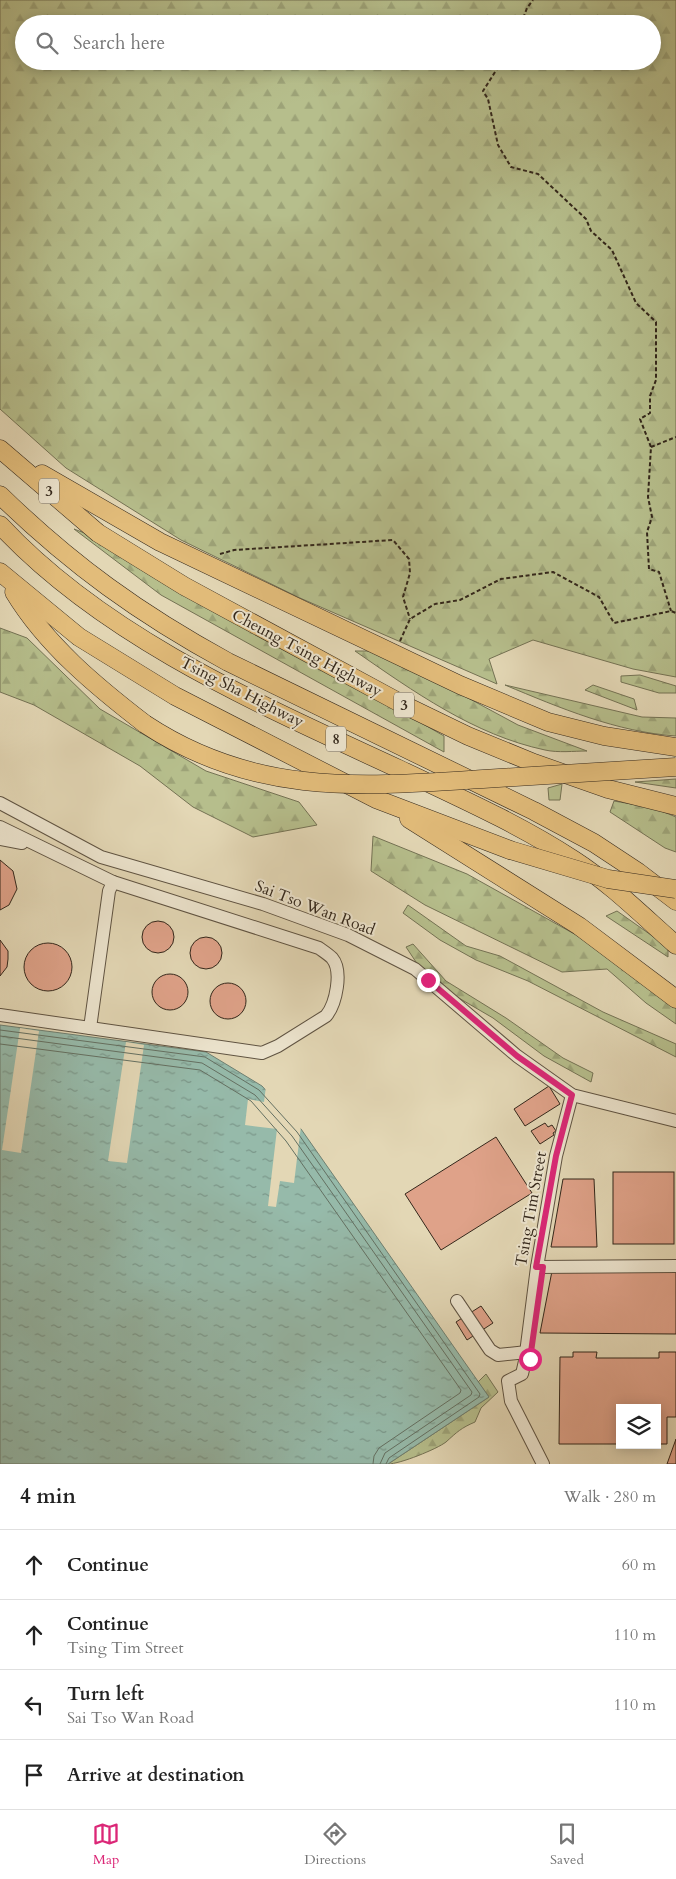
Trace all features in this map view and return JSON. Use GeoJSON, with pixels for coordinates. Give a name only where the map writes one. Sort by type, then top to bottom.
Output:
{"type":"FeatureCollection","features":[{"type":"Feature","properties":{"kind":"highway"},"geometry":{"type":"LineString","coordinates":[[0,449],[160,542],[393,654],[548,722],[604,736],[676,746]]}},
{"type":"Feature","properties":{"kind":"highway","name":"Cheung Tsing Highway"},"geometry":{"type":"LineString","coordinates":[[0,449],[98,533],[184,586],[404,705],[468,736],[534,763],[608,789],[676,806]]}},
{"type":"Feature","properties":{"kind":"highway","name":"Tsing Sha Highway"},"geometry":{"type":"LineString","coordinates":[[0,495],[72,561],[125,601],[179,635],[228,662],[594,843],[676,900]]}},
{"type":"Feature","properties":{"kind":"highway","name":"Tsing Sha Highway"},"geometry":{"type":"LineString","coordinates":[[0,525],[58,578],[113,619],[166,653],[218,682],[478,806],[574,860],[676,945]]}},
{"type":"Feature","properties":{"kind":"highway"},"geometry":{"type":"LineString","coordinates":[[3,575],[24,608],[64,654],[111,697],[170,740],[195,753],[232,768],[295,781],[369,784],[676,767]]}},
{"type":"Feature","properties":{"kind":"highway"},"geometry":{"type":"LineString","coordinates":[[3,575],[79,637],[137,673],[376,799],[579,926],[676,999]]}},
{"type":"Feature","properties":{"kind":"highway"},"geometry":{"type":"LineString","coordinates":[[376,799],[541,860],[608,879],[676,889]]}},
{"type":"Feature","properties":{"kind":"street","name":"Sai Tso Wan Road"},"geometry":{"type":"LineString","coordinates":[[0,803],[101,856],[263,904],[348,935],[415,969],[517,1056],[572,1095],[676,1120]]}},
{"type":"Feature","properties":{"kind":"street"},"geometry":{"type":"LineString","coordinates":[[0,827],[113,882],[318,948],[332,959],[338,976],[332,1010],[326,1016],[278,1046],[262,1053],[0,1015]]}},
{"type":"Feature","properties":{"kind":"street"},"geometry":{"type":"LineString","coordinates":[[0,839],[36,845]]}},
{"type":"Feature","properties":{"kind":"street"},"geometry":{"type":"LineString","coordinates":[[90,1028],[109,890],[113,882]]}},
{"type":"Feature","properties":{"kind":"street","name":"Tsing Tim Street"},"geometry":{"type":"LineString","coordinates":[[542,1464],[511,1401],[508,1381],[522,1374],[536,1267],[556,1156],[572,1095]]}},
{"type":"Feature","properties":{"kind":"street"},"geometry":{"type":"LineString","coordinates":[[536,1267],[676,1266]]}},
{"type":"Feature","properties":{"kind":"street"},"geometry":{"type":"LineString","coordinates":[[457,1300],[490,1350],[498,1355],[526,1352]]}},
{"type":"Feature","properties":{"kind":"path"},"geometry":{"type":"LineString","coordinates":[[524,15],[533,0]]}},
{"type":"Feature","properties":{"kind":"path"},"geometry":{"type":"LineString","coordinates":[[496,70],[483,91],[488,99],[498,145],[511,167],[538,174],[586,219],[591,231],[612,250],[636,303],[656,322],[656,380],[650,396],[650,414],[640,419],[651,448],[648,497],[652,517],[647,532],[649,569],[659,572],[671,611]]}},
{"type":"Feature","properties":{"kind":"path"},"geometry":{"type":"LineString","coordinates":[[651,448],[676,438]]}},
{"type":"Feature","properties":{"kind":"path"},"geometry":{"type":"LineString","coordinates":[[234,550],[393,540],[409,560],[410,573],[404,597],[410,619]]}},
{"type":"Feature","properties":{"kind":"path"},"geometry":{"type":"LineString","coordinates":[[393,654],[410,619],[435,604],[460,600],[501,579],[553,572],[599,598],[614,623],[671,611],[676,613]]}},
{"type":"Feature","properties":{"kind":"green space"},"geometry":{"type":"Polygon","coordinates":[[[0,0],[676,0],[676,677],[633,669],[533,640],[489,659],[497,684],[300,598],[181,540],[66,468],[0,409],[0,0]]]}},
{"type":"Feature","properties":{"kind":"green space"},"geometry":{"type":"Polygon","coordinates":[[[74,529],[103,540],[444,736],[444,752],[161,595],[74,529]]]}},
{"type":"Feature","properties":{"kind":"green space"},"geometry":{"type":"Polygon","coordinates":[[[0,628],[27,638],[100,709],[206,771],[299,802],[317,825],[253,837],[193,807],[140,766],[34,705],[0,692],[0,628]]]}},
{"type":"Feature","properties":{"kind":"green space"},"geometry":{"type":"Polygon","coordinates":[[[355,651],[369,651],[444,685],[518,725],[587,751],[550,751],[494,734],[445,710],[355,651]]]}},
{"type":"Feature","properties":{"kind":"green space"},"geometry":{"type":"Polygon","coordinates":[[[640,675],[676,686],[676,693],[659,693],[621,682],[621,676],[640,675]]]}},
{"type":"Feature","properties":{"kind":"green space"},"geometry":{"type":"Polygon","coordinates":[[[505,685],[642,717],[676,718],[676,736],[632,730],[589,718],[505,685]]]}},
{"type":"Feature","properties":{"kind":"green space"},"geometry":{"type":"Polygon","coordinates":[[[593,685],[634,699],[637,710],[585,690],[593,685]]]}},
{"type":"Feature","properties":{"kind":"green space"},"geometry":{"type":"Polygon","coordinates":[[[676,779],[676,788],[635,782],[676,779]]]}},
{"type":"Feature","properties":{"kind":"green space"},"geometry":{"type":"Polygon","coordinates":[[[562,784],[560,800],[549,800],[548,788],[562,784]]]}},
{"type":"Feature","properties":{"kind":"green space"},"geometry":{"type":"Polygon","coordinates":[[[614,801],[654,808],[676,817],[676,852],[665,848],[610,812],[614,801]]]}},
{"type":"Feature","properties":{"kind":"green space"},"geometry":{"type":"Polygon","coordinates":[[[373,836],[467,874],[603,950],[676,1005],[676,1024],[646,1003],[607,969],[562,972],[425,905],[371,871],[373,836]]]}},
{"type":"Feature","properties":{"kind":"green space"},"geometry":{"type":"Polygon","coordinates":[[[408,905],[466,946],[500,956],[603,1012],[676,1044],[676,1057],[528,981],[476,960],[440,940],[403,913],[408,905]]]}},
{"type":"Feature","properties":{"kind":"green space"},"geometry":{"type":"Polygon","coordinates":[[[617,911],[668,947],[668,957],[606,916],[617,911]]]}},
{"type":"Feature","properties":{"kind":"green space"},"geometry":{"type":"Polygon","coordinates":[[[413,944],[446,981],[506,1018],[563,1058],[593,1073],[591,1082],[544,1056],[493,1018],[428,980],[406,947],[413,944]]]}},
{"type":"Feature","properties":{"kind":"green space"},"geometry":{"type":"Polygon","coordinates":[[[486,1374],[498,1392],[481,1408],[475,1422],[463,1428],[446,1442],[435,1448],[409,1459],[388,1464],[489,1397],[478,1382],[486,1374]]]}},
{"type":"Feature","properties":{"kind":"water"},"geometry":{"type":"Polygon","coordinates":[[[0,1025],[206,1052],[262,1086],[301,1129],[489,1397],[388,1464],[0,1464],[0,1025]]]}},
{"type":"Feature","properties":{"kind":"pier"},"geometry":{"type":"Polygon","coordinates":[[[20,1028],[39,1031],[21,1153],[2,1150],[20,1028]]]}},
{"type":"Feature","properties":{"kind":"pier"},"geometry":{"type":"Polygon","coordinates":[[[126,1042],[144,1045],[127,1163],[108,1161],[126,1042]]]}},
{"type":"Feature","properties":{"kind":"pier"},"geometry":{"type":"Polygon","coordinates":[[[266,1086],[301,1126],[294,1183],[280,1181],[276,1207],[268,1206],[277,1129],[245,1125],[248,1099],[264,1102],[266,1086]]]}},
{"type":"Feature","properties":{"kind":"building"},"geometry":{"type":"Polygon","coordinates":[[[0,860],[13,871],[17,889],[9,905],[0,910],[0,860]]]}},
{"type":"Feature","properties":{"kind":"building"},"geometry":{"type":"Polygon","coordinates":[[[158,921],[170,925],[174,937],[170,949],[158,953],[146,949],[142,937],[146,925],[158,921]]]}},
{"type":"Feature","properties":{"kind":"building"},"geometry":{"type":"Polygon","coordinates":[[[206,937],[217,942],[222,953],[217,964],[206,969],[195,964],[190,953],[195,942],[206,937]]]}},
{"type":"Feature","properties":{"kind":"building"},"geometry":{"type":"Polygon","coordinates":[[[0,940],[8,951],[8,959],[7,967],[0,976],[0,940]]]}},
{"type":"Feature","properties":{"kind":"building"},"geometry":{"type":"Polygon","coordinates":[[[48,943],[57,945],[65,950],[70,958],[72,967],[70,976],[65,984],[57,989],[48,991],[39,989],[31,984],[26,976],[24,967],[26,958],[31,950],[39,945],[48,943]]]}},
{"type":"Feature","properties":{"kind":"building"},"geometry":{"type":"Polygon","coordinates":[[[170,974],[177,975],[183,979],[187,985],[187,999],[183,1005],[177,1009],[170,1010],[163,1009],[157,1005],[153,999],[152,992],[153,985],[157,979],[163,975],[170,974]]]}},
{"type":"Feature","properties":{"kind":"building"},"geometry":{"type":"Polygon","coordinates":[[[228,983],[235,984],[241,988],[245,994],[245,1008],[241,1014],[235,1018],[228,1019],[221,1018],[215,1014],[211,1008],[210,1001],[211,994],[215,988],[221,984],[228,983]]]}},
{"type":"Feature","properties":{"kind":"building"},"geometry":{"type":"Polygon","coordinates":[[[549,1086],[560,1104],[525,1126],[514,1109],[549,1086]]]}},
{"type":"Feature","properties":{"kind":"building"},"geometry":{"type":"Polygon","coordinates":[[[545,1123],[548,1127],[552,1125],[556,1131],[553,1133],[554,1135],[540,1144],[531,1131],[545,1123]]]}},
{"type":"Feature","properties":{"kind":"building"},"geometry":{"type":"Polygon","coordinates":[[[496,1137],[532,1193],[441,1250],[405,1194],[496,1137]]]}},
{"type":"Feature","properties":{"kind":"building"},"geometry":{"type":"Polygon","coordinates":[[[613,1172],[674,1172],[674,1244],[613,1244],[613,1172]]]}},
{"type":"Feature","properties":{"kind":"building"},"geometry":{"type":"Polygon","coordinates":[[[563,1179],[594,1179],[597,1247],[551,1247],[563,1179]]]}},
{"type":"Feature","properties":{"kind":"building"},"geometry":{"type":"Polygon","coordinates":[[[676,1270],[676,1334],[540,1333],[552,1271],[676,1270]]]}},
{"type":"Feature","properties":{"kind":"building"},"geometry":{"type":"Polygon","coordinates":[[[481,1306],[493,1323],[467,1340],[456,1322],[481,1306]]]}},
{"type":"Feature","properties":{"kind":"building"},"geometry":{"type":"Polygon","coordinates":[[[573,1352],[597,1352],[596,1358],[659,1358],[659,1352],[676,1352],[676,1417],[667,1417],[667,1444],[661,1444],[661,1404],[616,1404],[616,1444],[559,1444],[560,1357],[573,1357],[573,1352]]]}},
{"type":"Feature","properties":{"kind":"building"},"geometry":{"type":"Polygon","coordinates":[[[676,1439],[676,1464],[667,1464],[676,1439]]]}},
{"type":"Feature","properties":{"kind":"route"},"geometry":{"type":"LineString","coordinates":[[428,980],[517,1056],[572,1095],[556,1156],[536,1267],[543,1267],[530,1359]]}}]}
